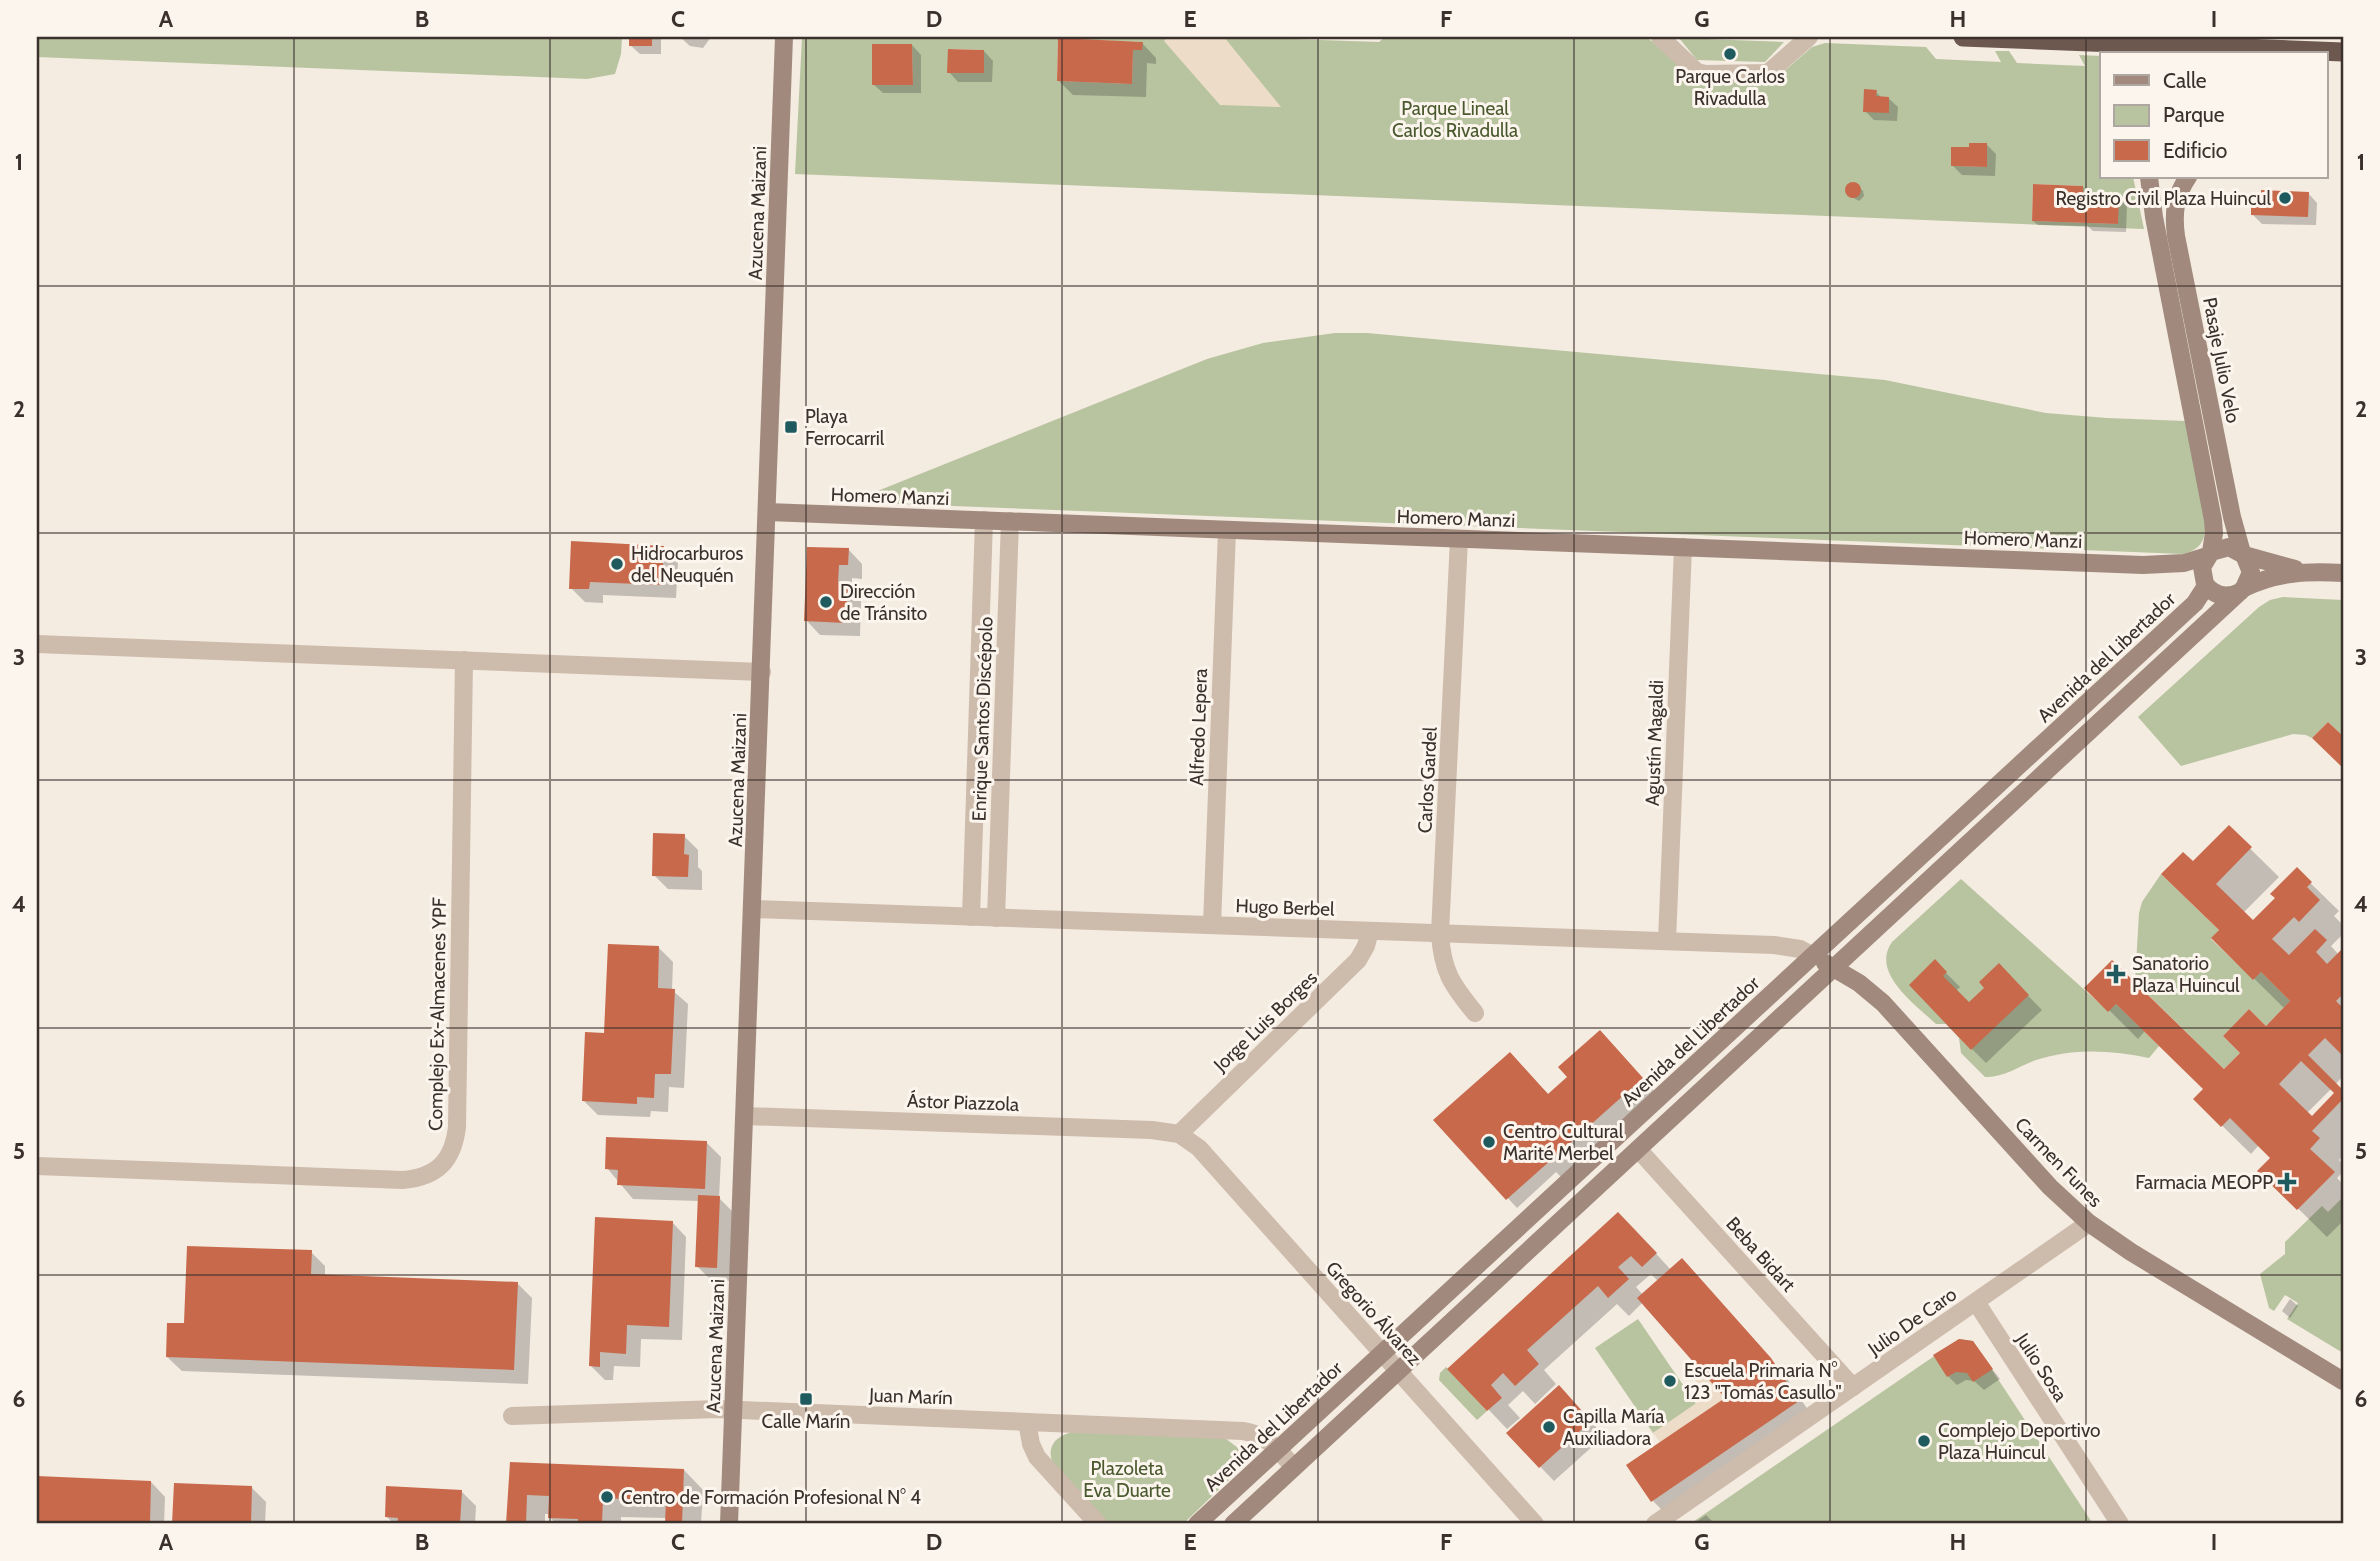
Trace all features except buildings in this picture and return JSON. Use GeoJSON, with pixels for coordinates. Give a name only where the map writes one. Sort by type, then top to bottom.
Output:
{"type":"FeatureCollection","features":[{"type":"Feature","properties":{"kind":"highway"},"geometry":{"type":"LineString","coordinates":[[1963,37],[2031,38],[2149,50],[2343,52]]}},
{"type":"Feature","properties":{"kind":"main road","name":"Azucena Maizani"},"geometry":{"type":"LineString","coordinates":[[729,1524],[784,37]]}},
{"type":"Feature","properties":{"kind":"main road","name":"Pasaje Julio Velo"},"geometry":{"type":"LineString","coordinates":[[2149,178],[2154,217],[2213,520],[2214,533],[2209,554]]}},
{"type":"Feature","properties":{"kind":"main road","name":"Pasaje Julio Velo"},"geometry":{"type":"LineString","coordinates":[[2187,178],[2175,206],[2176,236],[2232,517],[2243,554]]}},
{"type":"Feature","properties":{"kind":"main road","name":"Homero Manzi"},"geometry":{"type":"LineString","coordinates":[[768,512],[2143,565],[2184,563],[2209,554]]}},
{"type":"Feature","properties":{"kind":"main road"},"geometry":{"type":"LineString","coordinates":[[2305,571],[2243,554],[2229,547],[2209,554],[2202,566],[2205,585],[2212,592],[2223,596],[2276,575],[2305,571],[2343,573]]}},
{"type":"Feature","properties":{"kind":"main road"},"geometry":{"type":"LineString","coordinates":[[1233,1524],[2242,590],[2250,572],[2243,554]]}},
{"type":"Feature","properties":{"kind":"main road","name":"Homero Manzi"},"geometry":{"type":"LineString","coordinates":[[2143,565],[2176,573],[2205,585]]}},
{"type":"Feature","properties":{"kind":"main road","name":"Avenida del Libertador"},"geometry":{"type":"LineString","coordinates":[[1197,1524],[2195,603],[2205,585]]}},
{"type":"Feature","properties":{"kind":"main road","name":"Carmen Funes"},"geometry":{"type":"LineString","coordinates":[[1813,956],[1859,983],[1883,1003],[2050,1187],[2089,1223],[2131,1252],[2343,1381]]}},
{"type":"Feature","properties":{"kind":"street"},"geometry":{"type":"LineString","coordinates":[[1660,37],[1697,72],[1758,75],[1773,71],[1809,37]]}},
{"type":"Feature","properties":{"kind":"street","name":"Enrique Santos Discépolo"},"geometry":{"type":"LineString","coordinates":[[971,917],[984,520]]}},
{"type":"Feature","properties":{"kind":"street","name":"Enrique Santos Discépolo"},"geometry":{"type":"LineString","coordinates":[[996,918],[1010,521]]}},
{"type":"Feature","properties":{"kind":"street","name":"Alfredo Lepera"},"geometry":{"type":"LineString","coordinates":[[1212,925],[1227,530]]}},
{"type":"Feature","properties":{"kind":"street","name":"Carlos Gardel"},"geometry":{"type":"LineString","coordinates":[[1460,539],[1440,933],[1446,973],[1475,1013]]}},
{"type":"Feature","properties":{"kind":"street","name":"Agustín Magaldi"},"geometry":{"type":"LineString","coordinates":[[1667,942],[1683,547]]}},
{"type":"Feature","properties":{"kind":"street"},"geometry":{"type":"LineString","coordinates":[[37,644],[762,672]]}},
{"type":"Feature","properties":{"kind":"street","name":"Complejo Ex-Almacenes YPF"},"geometry":{"type":"LineString","coordinates":[[37,1166],[402,1180],[417,1179],[442,1165],[453,1147],[457,1127],[464,660]]}},
{"type":"Feature","properties":{"kind":"street","name":"Hugo Berbel"},"geometry":{"type":"LineString","coordinates":[[753,909],[1783,946],[1800,949],[1813,956]]}},
{"type":"Feature","properties":{"kind":"street","name":"Jorge Luis Borges"},"geometry":{"type":"LineString","coordinates":[[1179,1134],[1358,960],[1370,931]]}},
{"type":"Feature","properties":{"kind":"street","name":"Ástor Piazzola"},"geometry":{"type":"LineString","coordinates":[[745,1116],[1152,1130],[1179,1134]]}},
{"type":"Feature","properties":{"kind":"street","name":"Gregorio Álvarez"},"geometry":{"type":"LineString","coordinates":[[1179,1134],[1199,1148],[1535,1524]]}},
{"type":"Feature","properties":{"kind":"street","name":"Beba Bidart"},"geometry":{"type":"LineString","coordinates":[[1638,1149],[1853,1387]]}},
{"type":"Feature","properties":{"kind":"street","name":"Julio De Caro"},"geometry":{"type":"LineString","coordinates":[[1655,1524],[2089,1223]]}},
{"type":"Feature","properties":{"kind":"street","name":"Julio Sosa"},"geometry":{"type":"LineString","coordinates":[[1976,1302],[2120,1524]]}},
{"type":"Feature","properties":{"kind":"street","name":"Juan Marín"},"geometry":{"type":"LineString","coordinates":[[512,1416],[668,1409],[733,1410],[1243,1431],[1261,1436],[1294,1467]]}},
{"type":"Feature","properties":{"kind":"street"},"geometry":{"type":"LineString","coordinates":[[1027,1422],[1031,1444],[1037,1457],[1098,1524]]}},
{"type":"Feature","properties":{"kind":"green space"},"geometry":{"type":"Polygon","coordinates":[[[37,37],[622,37],[621,54],[615,74],[587,79],[37,57],[37,37]]]}},
{"type":"Feature","properties":{"kind":"green space","name":"Parque Lineal Carlos Rivadulla"},"geometry":{"type":"Polygon","coordinates":[[[802,37],[1229,37],[1379,42],[1385,37],[1646,37],[1707,82],[1760,83],[1775,79],[1812,47],[1825,43],[1926,47],[1936,59],[2001,62],[1995,51],[2009,51],[2017,63],[2085,66],[2079,55],[2100,56],[2100,178],[2133,178],[2144,229],[795,174],[802,37]],[[1058,39],[1057,81],[1132,84],[1133,50],[1142,50],[1142,42],[1058,39]],[[872,44],[872,85],[913,84],[912,44],[872,44]],[[948,49],[948,73],[984,73],[984,50],[948,49]],[[1969,143],[1969,147],[1952,147],[1951,166],[1987,167],[1987,143],[1969,143]],[[2033,184],[2032,221],[2118,224],[2118,193],[2083,192],[2083,186],[2033,184]]]}},
{"type":"Feature","properties":{"kind":"green space"},"geometry":{"type":"Polygon","coordinates":[[[1679,38],[1784,42],[1765,62],[1697,60],[1679,38]]]}},
{"type":"Feature","properties":{"kind":"green space"},"geometry":{"type":"Polygon","coordinates":[[[1335,333],[1367,333],[1885,380],[2046,413],[2185,421],[2206,525],[2204,536],[2197,548],[2183,554],[850,502],[1207,359],[1263,343],[1335,333]]]}},
{"type":"Feature","properties":{"kind":"green space"},"geometry":{"type":"Polygon","coordinates":[[[2283,597],[2343,600],[2343,736],[2328,722],[2312,738],[2293,734],[2181,766],[2138,717],[2259,607],[2270,600],[2283,597]]]}},
{"type":"Feature","properties":{"kind":"green space"},"geometry":{"type":"Polygon","coordinates":[[[2161,874],[2219,930],[2211,939],[2253,979],[2261,972],[2290,1001],[2266,1026],[2249,1009],[2223,1036],[2240,1053],[2224,1069],[2135,982],[2139,913],[2142,902],[2161,874]]]}},
{"type":"Feature","properties":{"kind":"green space"},"geometry":{"type":"Polygon","coordinates":[[[1961,879],[2108,1011],[2116,1004],[2159,1046],[2149,1058],[2121,1053],[2078,1052],[2050,1056],[1998,1076],[1985,1077],[1961,1053],[1959,1038],[1946,1024],[1936,1024],[1898,988],[1887,965],[1887,954],[1892,942],[1961,879]]]}},
{"type":"Feature","properties":{"kind":"green space"},"geometry":{"type":"Polygon","coordinates":[[[2343,1197],[2343,1353],[2287,1319],[2298,1303],[2285,1295],[2274,1311],[2269,1308],[2260,1274],[2285,1254],[2285,1242],[2322,1206],[2328,1212],[2343,1197]]]}},
{"type":"Feature","properties":{"kind":"green space"},"geometry":{"type":"Polygon","coordinates":[[[1638,1319],[1696,1404],[1653,1433],[1595,1348],[1638,1319]]]}},
{"type":"Feature","properties":{"kind":"green space","name":"Complejo Deportivo Plaza Huincul"},"geometry":{"type":"Polygon","coordinates":[[[1959,1339],[1973,1341],[2093,1524],[1690,1524],[1959,1339]]]}},
{"type":"Feature","properties":{"kind":"green space"},"geometry":{"type":"Polygon","coordinates":[[[1446,1367],[1487,1411],[1477,1420],[1439,1380],[1440,1373],[1446,1367]]]}},
{"type":"Feature","properties":{"kind":"green space","name":"Plazoleta Eva Duarte"},"geometry":{"type":"Polygon","coordinates":[[[1072,1432],[1225,1438],[1238,1448],[1241,1464],[1236,1473],[1183,1524],[1107,1524],[1056,1469],[1053,1462],[1052,1446],[1059,1438],[1072,1432]]]}},
{"type":"Feature","properties":{"kind":"shaded area"},"geometry":{"type":"Polygon","coordinates":[[[1168,37],[1224,37],[1281,107],[1220,105],[1164,41],[1168,37]]]}},
{"type":"Feature","properties":{"kind":"shaded area"},"geometry":{"type":"Polygon","coordinates":[[[1703,1373],[1725,1398],[1660,1442],[1653,1433],[1708,1395],[1695,1380],[1703,1373]]]}},
{"type":"Feature","properties":{"kind":"place","name":"Parque Carlos Rivadulla"},"geometry":{"type":"Point","coordinates":[1730,54]}},
{"type":"Feature","properties":{"kind":"place","name":"Registro Civil Plaza Huincul"},"geometry":{"type":"Point","coordinates":[2285,198]}},
{"type":"Feature","properties":{"kind":"place","name":"Playa Ferrocarril"},"geometry":{"type":"Point","coordinates":[791,427]}},
{"type":"Feature","properties":{"kind":"place","name":"Hidrocarburos del Neuquén"},"geometry":{"type":"Point","coordinates":[617,564]}},
{"type":"Feature","properties":{"kind":"place","name":"Dirección de Tránsito"},"geometry":{"type":"Point","coordinates":[826,602]}},
{"type":"Feature","properties":{"kind":"place","name":"Sanatorio Plaza Huincul"},"geometry":{"type":"Point","coordinates":[2116,974]}},
{"type":"Feature","properties":{"kind":"place","name":"Centro Cultural Marité Merbel"},"geometry":{"type":"Point","coordinates":[1489,1142]}},
{"type":"Feature","properties":{"kind":"place","name":"Farmacia MEOPP"},"geometry":{"type":"Point","coordinates":[2287,1182]}},
{"type":"Feature","properties":{"kind":"place","name":"Escuela Primaria N° 123 \"Tomás Casullo\""},"geometry":{"type":"Point","coordinates":[1670,1381]}},
{"type":"Feature","properties":{"kind":"place","name":"Calle Marín"},"geometry":{"type":"Point","coordinates":[806,1399]}},
{"type":"Feature","properties":{"kind":"place","name":"Capilla María Auxiliadora"},"geometry":{"type":"Point","coordinates":[1549,1427]}},
{"type":"Feature","properties":{"kind":"place","name":"Complejo Deportivo Plaza Huincul"},"geometry":{"type":"Point","coordinates":[1924,1441]}},
{"type":"Feature","properties":{"kind":"place","name":"Centro de Formación Profesional N° 4"},"geometry":{"type":"Point","coordinates":[607,1497]}}]}
